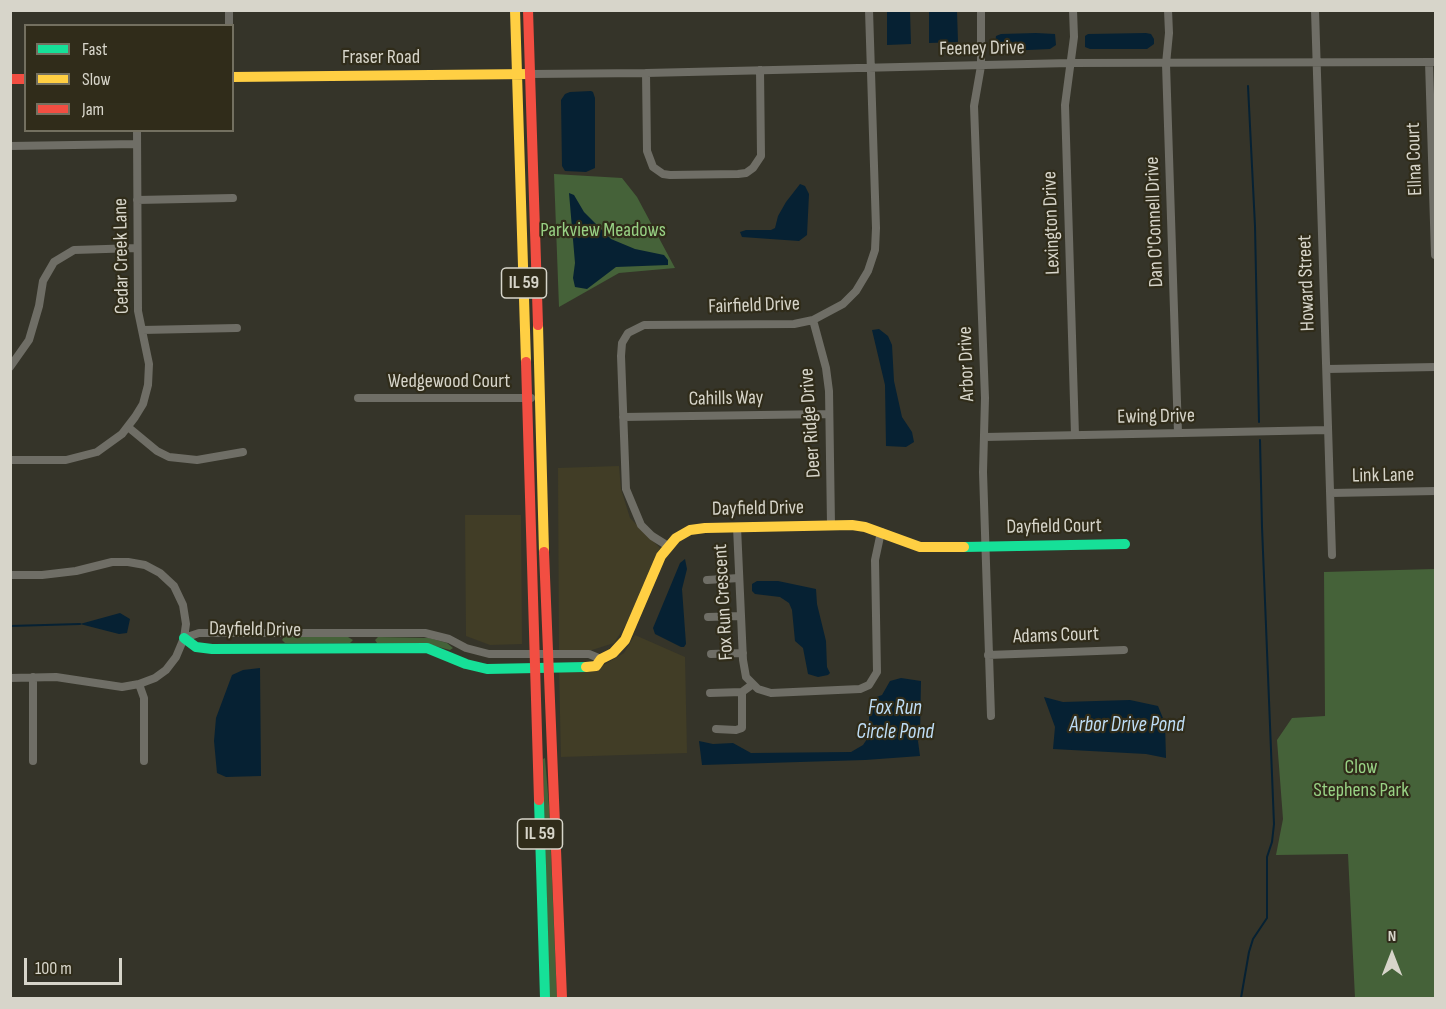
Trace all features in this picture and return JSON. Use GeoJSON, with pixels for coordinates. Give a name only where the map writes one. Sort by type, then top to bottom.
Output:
{"type":"FeatureCollection","features":[{"type":"Feature","properties":{"kind":"main road","name":"IL 59"},"geometry":{"type":"LineString","coordinates":[[515,10],[545,999]]}},
{"type":"Feature","properties":{"kind":"main road","name":"IL 59"},"geometry":{"type":"LineString","coordinates":[[528,10],[548,669],[562,999]]}},
{"type":"Feature","properties":{"kind":"main road","name":"Fraser Road"},"geometry":{"type":"LineString","coordinates":[[234,77],[530,74]]}},
{"type":"Feature","properties":{"kind":"main road","name":"Dayfield Drive"},"geometry":{"type":"LineString","coordinates":[[184,638],[196,647],[427,648],[466,664],[487,669],[596,666],[601,659],[613,653],[625,640],[662,556],[676,538],[690,530],[737,527],[859,526],[920,547],[985,547]]}},
{"type":"Feature","properties":{"kind":"main road","name":"Dayfield Court"},"geometry":{"type":"LineString","coordinates":[[985,547],[1125,544]]}},
{"type":"Feature","properties":{"kind":"street","name":"Fairfield Drive"},"geometry":{"type":"LineString","coordinates":[[668,546],[652,536],[641,525],[626,489],[621,349],[628,333],[650,325],[794,324],[813,320],[843,304],[855,291],[868,271],[875,250],[869,10]]}},
{"type":"Feature","properties":{"kind":"street","name":"Arbor Drive"},"geometry":{"type":"LineString","coordinates":[[981,10],[981,66],[974,106],[991,716]]}},
{"type":"Feature","properties":{"kind":"street","name":"Lexington Drive"},"geometry":{"type":"LineString","coordinates":[[1073,10],[1074,37],[1065,105],[1075,435]]}},
{"type":"Feature","properties":{"kind":"street","name":"Dan O'Connell Drive"},"geometry":{"type":"LineString","coordinates":[[1168,10],[1169,33],[1166,64],[1178,433]]}},
{"type":"Feature","properties":{"kind":"street","name":"Howard Street"},"geometry":{"type":"LineString","coordinates":[[1315,10],[1332,555]]}},
{"type":"Feature","properties":{"kind":"street","name":"Feeney Drive"},"geometry":{"type":"LineString","coordinates":[[530,74],[646,74],[1070,63],[1432,62]]}},
{"type":"Feature","properties":{"kind":"street","name":"Ellna Court"},"geometry":{"type":"LineString","coordinates":[[1432,62],[1435,255]]}},
{"type":"Feature","properties":{"kind":"street"},"geometry":{"type":"LineString","coordinates":[[646,74],[647,151],[653,166],[663,174],[670,176],[738,174],[746,173],[753,168],[761,156],[760,70]]}},
{"type":"Feature","properties":{"kind":"street","name":"Cedar Creek Lane"},"geometry":{"type":"LineString","coordinates":[[10,460],[66,460],[81,457],[110,444],[128,427],[140,410],[148,385],[148,355],[138,311],[137,132]]}},
{"type":"Feature","properties":{"kind":"street"},"geometry":{"type":"LineString","coordinates":[[10,146],[137,144]]}},
{"type":"Feature","properties":{"kind":"street"},"geometry":{"type":"LineString","coordinates":[[137,200],[233,198]]}},
{"type":"Feature","properties":{"kind":"street"},"geometry":{"type":"LineString","coordinates":[[10,367],[29,340],[37,315],[43,281],[54,262],[74,250],[138,248]]}},
{"type":"Feature","properties":{"kind":"street","name":"Deer Ridge Drive"},"geometry":{"type":"LineString","coordinates":[[813,320],[826,368],[829,391],[831,525]]}},
{"type":"Feature","properties":{"kind":"street"},"geometry":{"type":"LineString","coordinates":[[142,330],[237,328]]}},
{"type":"Feature","properties":{"kind":"street"},"geometry":{"type":"LineString","coordinates":[[1327,369],[1436,367]]}},
{"type":"Feature","properties":{"kind":"street","name":"Wedgewood Court"},"geometry":{"type":"LineString","coordinates":[[358,398],[540,398]]}},
{"type":"Feature","properties":{"kind":"street","name":"Cahills Way"},"geometry":{"type":"LineString","coordinates":[[623,417],[829,414]]}},
{"type":"Feature","properties":{"kind":"street"},"geometry":{"type":"LineString","coordinates":[[128,427],[157,451],[170,457],[198,460],[243,452]]}},
{"type":"Feature","properties":{"kind":"street","name":"Ewing Drive"},"geometry":{"type":"LineString","coordinates":[[985,437],[1328,430]]}},
{"type":"Feature","properties":{"kind":"street","name":"Link Lane"},"geometry":{"type":"LineString","coordinates":[[1331,493],[1436,491]]}},
{"type":"Feature","properties":{"kind":"street","name":"Fox Run Crescent"},"geometry":{"type":"LineString","coordinates":[[737,527],[746,677],[758,689],[771,693],[860,689],[870,685],[877,672],[875,560],[881,532]]}},
{"type":"Feature","properties":{"kind":"street"},"geometry":{"type":"LineString","coordinates":[[10,576],[76,571],[112,562],[145,565],[160,573],[174,586],[183,605],[186,624],[184,638],[176,657],[166,670],[155,678],[139,684],[122,687],[79,680],[10,678]]}},
{"type":"Feature","properties":{"kind":"street"},"geometry":{"type":"LineString","coordinates":[[707,579],[739,578]]}},
{"type":"Feature","properties":{"kind":"street"},"geometry":{"type":"LineString","coordinates":[[708,617],[741,616]]}},
{"type":"Feature","properties":{"kind":"street","name":"Dayfield Drive"},"geometry":{"type":"LineString","coordinates":[[184,638],[199,633],[424,633],[449,639],[466,648],[489,654],[590,654],[601,659]]}},
{"type":"Feature","properties":{"kind":"street"},"geometry":{"type":"LineString","coordinates":[[364,648],[365,633]]}},
{"type":"Feature","properties":{"kind":"street"},"geometry":{"type":"LineString","coordinates":[[268,634],[268,649]]}},
{"type":"Feature","properties":{"kind":"street","name":"Adams Court"},"geometry":{"type":"LineString","coordinates":[[988,655],[1124,650]]}},
{"type":"Feature","properties":{"kind":"street"},"geometry":{"type":"LineString","coordinates":[[711,654],[743,653]]}},
{"type":"Feature","properties":{"kind":"street"},"geometry":{"type":"LineString","coordinates":[[33,677],[33,761]]}},
{"type":"Feature","properties":{"kind":"street"},"geometry":{"type":"LineString","coordinates":[[139,684],[144,698],[144,761]]}},
{"type":"Feature","properties":{"kind":"street"},"geometry":{"type":"LineString","coordinates":[[710,693],[742,692],[753,684]]}},
{"type":"Feature","properties":{"kind":"street"},"geometry":{"type":"LineString","coordinates":[[716,729],[742,728],[742,692]]}},
{"type":"Feature","properties":{"kind":"shaded area"},"geometry":{"type":"Polygon","coordinates":[[[619,466],[621,489],[630,518],[660,548],[627,623],[614,643],[592,650],[559,652],[558,468],[619,466]]]}},
{"type":"Feature","properties":{"kind":"shaded area"},"geometry":{"type":"Polygon","coordinates":[[[465,515],[521,515],[522,644],[490,645],[466,636],[465,515]]]}},
{"type":"Feature","properties":{"kind":"shaded area"},"geometry":{"type":"Polygon","coordinates":[[[635,635],[685,657],[687,753],[561,757],[559,670],[597,669],[624,653],[635,635]]]}},
{"type":"Feature","properties":{"kind":"green space","name":"Parkview Meadows"},"geometry":{"type":"Polygon","coordinates":[[[554,174],[622,178],[637,197],[675,268],[619,273],[559,307],[554,174]]]}},
{"type":"Feature","properties":{"kind":"green space","name":"Clow Stephens Park"},"geometry":{"type":"Polygon","coordinates":[[[1435,569],[1435,998],[1355,998],[1348,854],[1276,855],[1283,819],[1277,740],[1292,718],[1325,716],[1324,572],[1435,569]]]}},
{"type":"Feature","properties":{"kind":"green space"},"geometry":{"type":"Polygon","coordinates":[[[284,637],[348,637],[353,640],[350,643],[285,643],[282,640],[284,637]]]}},
{"type":"Feature","properties":{"kind":"green space"},"geometry":{"type":"Polygon","coordinates":[[[378,637],[429,638],[447,643],[453,648],[450,650],[427,644],[377,643],[375,640],[378,637]]]}},
{"type":"Feature","properties":{"kind":"green space"},"geometry":{"type":"Polygon","coordinates":[[[545,758],[557,998],[549,998],[543,759],[545,758]]]}},
{"type":"Feature","properties":{"kind":"water"},"geometry":{"type":"Polygon","coordinates":[[[887,11],[910,11],[911,44],[887,45],[887,11]]]}},
{"type":"Feature","properties":{"kind":"water"},"geometry":{"type":"Polygon","coordinates":[[[929,11],[957,11],[958,42],[929,43],[929,11]]]}},
{"type":"Feature","properties":{"kind":"water"},"geometry":{"type":"Polygon","coordinates":[[[1001,34],[1055,34],[1056,45],[1050,49],[1006,51],[999,49],[995,44],[996,36],[1001,34]]]}},
{"type":"Feature","properties":{"kind":"water"},"geometry":{"type":"Polygon","coordinates":[[[1088,34],[1151,34],[1154,39],[1154,44],[1147,49],[1090,49],[1085,47],[1085,36],[1088,34]]]}},
{"type":"Feature","properties":{"kind":"water"},"geometry":{"type":"Polygon","coordinates":[[[591,91],[595,98],[595,168],[586,172],[565,171],[562,166],[561,100],[565,94],[570,92],[591,91]]]}},
{"type":"Feature","properties":{"kind":"water"},"geometry":{"type":"Polygon","coordinates":[[[800,184],[805,186],[809,194],[807,235],[799,241],[742,237],[740,232],[746,230],[775,228],[778,216],[800,184]]]}},
{"type":"Feature","properties":{"kind":"water"},"geometry":{"type":"Polygon","coordinates":[[[569,193],[574,195],[584,212],[611,239],[635,249],[664,255],[668,260],[668,265],[616,267],[587,289],[575,287],[569,193]]]}},
{"type":"Feature","properties":{"kind":"water"},"geometry":{"type":"Polygon","coordinates":[[[879,329],[888,336],[892,345],[894,381],[902,417],[912,432],[914,442],[906,447],[886,446],[885,385],[872,330],[879,329]]]}},
{"type":"Feature","properties":{"kind":"water"},"geometry":{"type":"Polygon","coordinates":[[[685,559],[687,569],[682,589],[686,644],[681,647],[655,634],[653,628],[680,563],[685,559]]]}},
{"type":"Feature","properties":{"kind":"water","name":"Fox Run Circle Pond"},"geometry":{"type":"Polygon","coordinates":[[[757,581],[778,581],[816,589],[817,604],[826,641],[827,667],[830,673],[828,675],[818,677],[808,674],[803,648],[795,641],[792,610],[789,603],[780,597],[755,594],[752,591],[752,584],[757,581]]]}},
{"type":"Feature","properties":{"kind":"water"},"geometry":{"type":"Polygon","coordinates":[[[120,613],[130,619],[127,633],[119,634],[80,624],[120,613]]]}},
{"type":"Feature","properties":{"kind":"water"},"geometry":{"type":"Polygon","coordinates":[[[260,668],[261,776],[226,777],[217,773],[214,741],[216,718],[232,675],[243,670],[260,668]]]}},
{"type":"Feature","properties":{"kind":"water","name":"Fox Run Circle Pond"},"geometry":{"type":"Polygon","coordinates":[[[901,678],[921,681],[918,741],[920,756],[702,765],[699,741],[713,744],[733,743],[751,753],[851,752],[863,745],[869,736],[869,707],[874,698],[882,695],[890,681],[901,678]]]}},
{"type":"Feature","properties":{"kind":"water","name":"Arbor Drive Pond"},"geometry":{"type":"Polygon","coordinates":[[[1044,697],[1063,702],[1130,700],[1158,706],[1165,723],[1166,758],[1146,754],[1053,749],[1055,727],[1044,697]]]}},
{"type":"Feature","properties":{"kind":"waterway"},"geometry":{"type":"LineString","coordinates":[[1248,86],[1255,226],[1259,422]]}},
{"type":"Feature","properties":{"kind":"waterway"},"geometry":{"type":"LineString","coordinates":[[1241,998],[1253,939],[1267,918],[1267,857],[1274,824],[1260,440]]}},
{"type":"Feature","properties":{"kind":"waterway"},"geometry":{"type":"LineString","coordinates":[[10,626],[80,624]]}},
{"type":"Feature","properties":{"kind":"traffic: fast"},"geometry":{"type":"LineString","coordinates":[[964,547],[1125,544]]}},
{"type":"Feature","properties":{"kind":"traffic: fast"},"geometry":{"type":"LineString","coordinates":[[184,638],[196,647],[212,649],[427,648],[466,664],[487,669],[586,667]]}},
{"type":"Feature","properties":{"kind":"traffic: fast"},"geometry":{"type":"LineString","coordinates":[[539,800],[545,998]]}},
{"type":"Feature","properties":{"kind":"traffic: slow"},"geometry":{"type":"LineString","coordinates":[[515,10],[526,362]]}},
{"type":"Feature","properties":{"kind":"traffic: slow"},"geometry":{"type":"LineString","coordinates":[[234,77],[530,74]]}},
{"type":"Feature","properties":{"kind":"traffic: slow"},"geometry":{"type":"LineString","coordinates":[[538,325],[544,552]]}},
{"type":"Feature","properties":{"kind":"traffic: slow"},"geometry":{"type":"LineString","coordinates":[[586,667],[596,666],[601,659],[613,653],[625,640],[661,556],[676,538],[690,530],[852,525],[865,527],[920,547],[964,547]]}},
{"type":"Feature","properties":{"kind":"traffic: jam"},"geometry":{"type":"LineString","coordinates":[[528,10],[538,325]]}},
{"type":"Feature","properties":{"kind":"traffic: jam"},"geometry":{"type":"LineString","coordinates":[[10,79],[24,79]]}},
{"type":"Feature","properties":{"kind":"traffic: jam"},"geometry":{"type":"LineString","coordinates":[[526,362],[539,800]]}},
{"type":"Feature","properties":{"kind":"traffic: jam"},"geometry":{"type":"LineString","coordinates":[[544,552],[562,998]]}}]}
